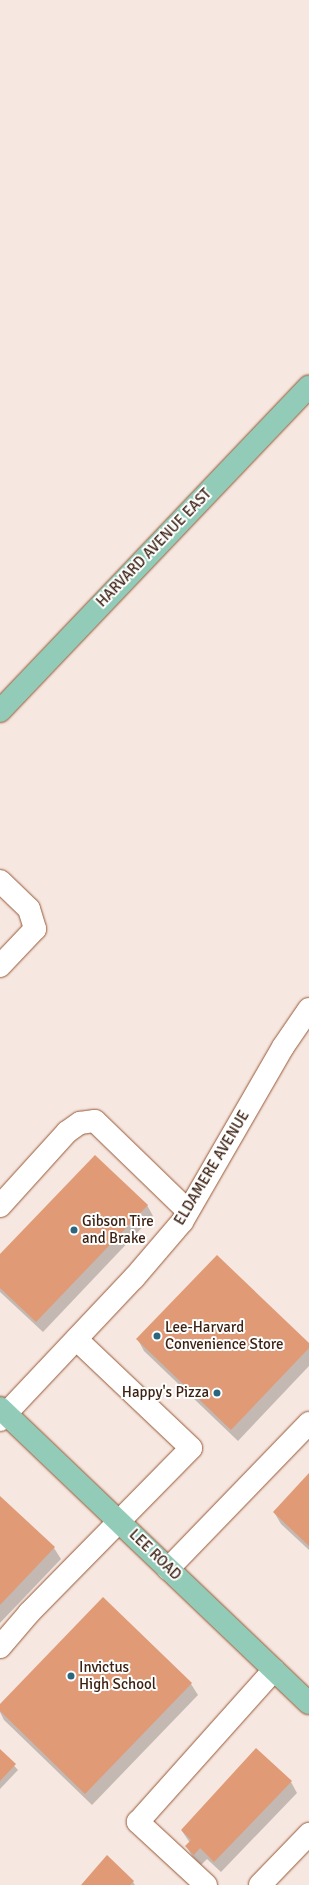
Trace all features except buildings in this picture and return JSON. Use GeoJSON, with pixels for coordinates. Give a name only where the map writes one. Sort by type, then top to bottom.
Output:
{"type":"FeatureCollection","features":[{"type":"Feature","properties":{"kind":"main road","name":"HARVARD AVENUE EAST"},"geometry":{"type":"LineString","coordinates":[[0,710],[309,387]]}},
{"type":"Feature","properties":{"kind":"main road","name":"LEE ROAD"},"geometry":{"type":"LineString","coordinates":[[2,1414],[120,1522],[309,1703]]}},
{"type":"Feature","properties":{"kind":"street"},"geometry":{"type":"LineString","coordinates":[[0,881],[30,909],[36,929],[0,966]]}},
{"type":"Feature","properties":{"kind":"street","name":"ELDAMERE AVENUE"},"geometry":{"type":"LineString","coordinates":[[2,1414],[134,1278],[188,1211],[283,1047],[309,1009]]}},
{"type":"Feature","properties":{"kind":"street"},"geometry":{"type":"LineString","coordinates":[[0,1206],[67,1132],[80,1123],[95,1120],[188,1211]]}},
{"type":"Feature","properties":{"kind":"street"},"geometry":{"type":"LineString","coordinates":[[0,1647],[29,1614],[191,1448],[76,1339]]}},
{"type":"Feature","properties":{"kind":"street"},"geometry":{"type":"LineString","coordinates":[[168,1569],[309,1423]]}},
{"type":"Feature","properties":{"kind":"street"},"geometry":{"type":"LineString","coordinates":[[206,1885],[138,1822],[274,1670]]}},
{"type":"Feature","properties":{"kind":"street"},"geometry":{"type":"LineString","coordinates":[[260,1885],[309,1834]]}},
{"type":"Feature","properties":{"kind":"place","name":"Gibson Tire and Brake"},"geometry":{"type":"Point","coordinates":[74,1230]}},
{"type":"Feature","properties":{"kind":"place","name":"Lee-Harvard Convenience Store"},"geometry":{"type":"Point","coordinates":[157,1336]}},
{"type":"Feature","properties":{"kind":"place","name":"Happy's Pizza"},"geometry":{"type":"Point","coordinates":[217,1393]}},
{"type":"Feature","properties":{"kind":"place","name":"Invictus High School"},"geometry":{"type":"Point","coordinates":[71,1676]}}]}
